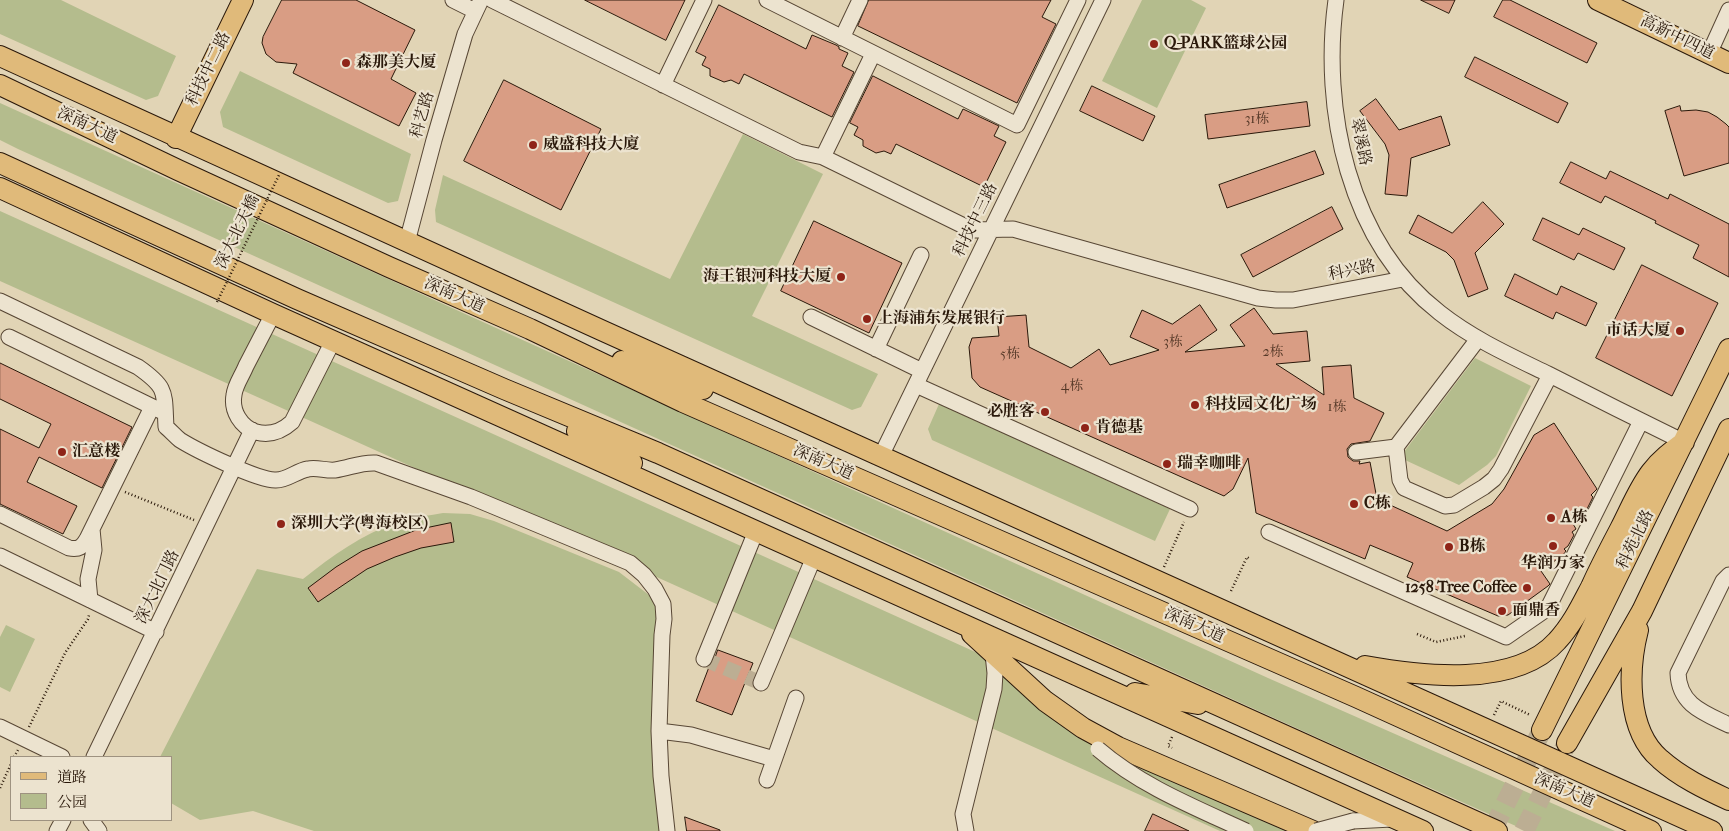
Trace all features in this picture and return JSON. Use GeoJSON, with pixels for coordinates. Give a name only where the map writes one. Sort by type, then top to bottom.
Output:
{"type":"FeatureCollection","features":[{"type":"Feature","properties":{"kind":"main road","name":"科技中二路"},"geometry":{"type":"LineString","coordinates":[[176,138],[243,0]]}},
{"type":"Feature","properties":{"kind":"main road","name":"高新中四道"},"geometry":{"type":"LineString","coordinates":[[1598,0],[1729,63]]}},
{"type":"Feature","properties":{"kind":"main road"},"geometry":{"type":"LineString","coordinates":[[0,58],[1712,831]]}},
{"type":"Feature","properties":{"kind":"main road"},"geometry":{"type":"LineString","coordinates":[[0,58],[178,170]]}},
{"type":"Feature","properties":{"kind":"main road","name":"深南大道"},"geometry":{"type":"LineString","coordinates":[[0,85],[178,170],[388,267],[530,329],[683,402],[1356,697],[1651,831]]}},
{"type":"Feature","properties":{"kind":"main road"},"geometry":{"type":"LineString","coordinates":[[0,163],[297,299],[504,389],[658,453],[1497,831]]}},
{"type":"Feature","properties":{"kind":"main road"},"geometry":{"type":"LineString","coordinates":[[0,172],[130,223]]}},
{"type":"Feature","properties":{"kind":"main road"},"geometry":{"type":"LineString","coordinates":[[0,188],[272,314],[1423,831]]}},
{"type":"Feature","properties":{"kind":"main road"},"geometry":{"type":"LineString","coordinates":[[530,329],[823,430]]}},
{"type":"Feature","properties":{"kind":"main road","name":"科苑北路"},"geometry":{"type":"LineString","coordinates":[[1538,724],[1684,442],[1729,349]]}},
{"type":"Feature","properties":{"kind":"main road"},"geometry":{"type":"LineString","coordinates":[[504,389],[730,519]]}},
{"type":"Feature","properties":{"kind":"main road"},"geometry":{"type":"LineString","coordinates":[[1566,743],[1642,611],[1729,429]]}},
{"type":"Feature","properties":{"kind":"main road"},"geometry":{"type":"LineString","coordinates":[[1322,655],[1355,665],[1393,671],[1420,674],[1472,674],[1509,669],[1546,652],[1576,616],[1650,472],[1665,456],[1684,442]]}},
{"type":"Feature","properties":{"kind":"main road"},"geometry":{"type":"LineString","coordinates":[[1011,514],[1180,620]]}},
{"type":"Feature","properties":{"kind":"main road"},"geometry":{"type":"LineString","coordinates":[[1642,611],[1634,646],[1632,702],[1646,741],[1658,758],[1678,773],[1729,800]]}},
{"type":"Feature","properties":{"kind":"main road"},"geometry":{"type":"LineString","coordinates":[[960,622],[1045,701],[1083,728],[1118,747],[1315,831]]}},
{"type":"Feature","properties":{"kind":"main road"},"geometry":{"type":"LineString","coordinates":[[1106,688],[1226,708]]}},
{"type":"Feature","properties":{"kind":"street"},"geometry":{"type":"LineString","coordinates":[[452,0],[478,6]]}},
{"type":"Feature","properties":{"kind":"street","name":"科兴路"},"geometry":{"type":"LineString","coordinates":[[492,0],[799,152],[823,157],[972,230],[1012,229],[1241,293],[1276,300],[1293,300],[1403,279]]}},
{"type":"Feature","properties":{"kind":"street"},"geometry":{"type":"LineString","coordinates":[[663,85],[704,0]]}},
{"type":"Feature","properties":{"kind":"street"},"geometry":{"type":"LineString","coordinates":[[767,0],[1017,125],[1078,0]]}},
{"type":"Feature","properties":{"kind":"street"},"geometry":{"type":"LineString","coordinates":[[842,38],[860,0]]}},
{"type":"Feature","properties":{"kind":"street","name":"科技中三路"},"geometry":{"type":"LineString","coordinates":[[881,456],[1103,0]]}},
{"type":"Feature","properties":{"kind":"street"},"geometry":{"type":"LineString","coordinates":[[1720,0],[1729,4]]}},
{"type":"Feature","properties":{"kind":"street","name":"翠溪路"},"geometry":{"type":"LineString","coordinates":[[1333,1],[1333,92],[1343,154],[1351,182],[1374,233],[1403,279]]}},
{"type":"Feature","properties":{"kind":"street","name":"科艺路"},"geometry":{"type":"LineString","coordinates":[[407,242],[465,34],[478,6]]}},
{"type":"Feature","properties":{"kind":"street"},"geometry":{"type":"LineString","coordinates":[[1709,54],[1729,10]]}},
{"type":"Feature","properties":{"kind":"street"},"geometry":{"type":"LineString","coordinates":[[823,157],[873,54]]}},
{"type":"Feature","properties":{"kind":"street"},"geometry":{"type":"LineString","coordinates":[[876,349],[921,255]]}},
{"type":"Feature","properties":{"kind":"street"},"geometry":{"type":"LineString","coordinates":[[1403,279],[1439,312],[1478,339],[1684,442]]}},
{"type":"Feature","properties":{"kind":"street"},"geometry":{"type":"LineString","coordinates":[[0,301],[138,367],[157,380],[165,397],[112,488],[92,529],[80,548],[75,549],[0,514]]}},
{"type":"Feature","properties":{"kind":"street"},"geometry":{"type":"LineString","coordinates":[[272,314],[234,394],[235,410],[245,426],[252,430],[261,433],[277,432],[292,422],[333,341]]}},
{"type":"Feature","properties":{"kind":"street"},"geometry":{"type":"LineString","coordinates":[[811,317],[876,349],[919,378],[1190,509]]}},
{"type":"Feature","properties":{"kind":"street"},"geometry":{"type":"LineString","coordinates":[[9,337],[158,410],[166,427],[179,439],[234,467],[267,479],[288,478],[310,468],[334,470],[352,467],[364,462],[383,464],[480,500],[630,562],[644,575],[655,589],[663,604],[659,731],[661,776],[667,831]]}},
{"type":"Feature","properties":{"kind":"street"},"geometry":{"type":"LineString","coordinates":[[1478,339],[1396,447],[1400,480],[1404,488],[1445,506],[1454,505],[1484,487],[1502,469],[1550,375]]}},
{"type":"Feature","properties":{"kind":"street"},"geometry":{"type":"LineString","coordinates":[[1268,532],[1506,637],[1548,608],[1641,421]]}},
{"type":"Feature","properties":{"kind":"street","name":"深大北门路"},"geometry":{"type":"LineString","coordinates":[[94,756],[252,430]]}},
{"type":"Feature","properties":{"kind":"street"},"geometry":{"type":"LineString","coordinates":[[1356,452],[1396,447]]}},
{"type":"Feature","properties":{"kind":"street"},"geometry":{"type":"LineString","coordinates":[[90,600],[88,579],[94,550],[92,529]]}},
{"type":"Feature","properties":{"kind":"street"},"geometry":{"type":"LineString","coordinates":[[704,660],[756,531]]}},
{"type":"Feature","properties":{"kind":"street"},"geometry":{"type":"LineString","coordinates":[[0,556],[156,632]]}},
{"type":"Feature","properties":{"kind":"street"},"geometry":{"type":"LineString","coordinates":[[761,683],[814,557]]}},
{"type":"Feature","properties":{"kind":"street"},"geometry":{"type":"LineString","coordinates":[[1729,575],[1723,581],[1678,673],[1682,695],[1692,705],[1729,725]]}},
{"type":"Feature","properties":{"kind":"street"},"geometry":{"type":"LineString","coordinates":[[966,831],[963,814],[994,689],[993,654]]}},
{"type":"Feature","properties":{"kind":"street"},"geometry":{"type":"LineString","coordinates":[[767,780],[796,698]]}},
{"type":"Feature","properties":{"kind":"street"},"geometry":{"type":"LineString","coordinates":[[1045,701],[1098,749],[1119,766],[1151,787],[1246,831]]}},
{"type":"Feature","properties":{"kind":"street"},"geometry":{"type":"LineString","coordinates":[[0,727],[60,756]]}},
{"type":"Feature","properties":{"kind":"street"},"geometry":{"type":"LineString","coordinates":[[659,731],[691,735],[774,759]]}},
{"type":"Feature","properties":{"kind":"street"},"geometry":{"type":"LineString","coordinates":[[1315,831],[1353,821],[1396,819]]}},
{"type":"Feature","properties":{"kind":"path","name":"深大北天橋"},"geometry":{"type":"LineString","coordinates":[[217,302],[280,173]]}},
{"type":"Feature","properties":{"kind":"path"},"geometry":{"type":"LineString","coordinates":[[112,488],[207,525]]}},
{"type":"Feature","properties":{"kind":"path"},"geometry":{"type":"LineString","coordinates":[[1158,580],[1190,509]]}},
{"type":"Feature","properties":{"kind":"path"},"geometry":{"type":"LineString","coordinates":[[1231,591],[1246,557],[1250,559]]}},
{"type":"Feature","properties":{"kind":"path"},"geometry":{"type":"LineString","coordinates":[[14,756],[65,653],[88,619],[90,600]]}},
{"type":"Feature","properties":{"kind":"path"},"geometry":{"type":"LineString","coordinates":[[1417,634],[1436,642],[1489,630]]}},
{"type":"Feature","properties":{"kind":"path"},"geometry":{"type":"LineString","coordinates":[[1493,717],[1501,701],[1538,724]]}},
{"type":"Feature","properties":{"kind":"path"},"geometry":{"type":"LineString","coordinates":[[1172,748],[1168,746],[1174,733]]}},
{"type":"Feature","properties":{"kind":"path"},"geometry":{"type":"LineString","coordinates":[[0,788],[10,766]]}},
{"type":"Feature","properties":{"kind":"green space"},"geometry":{"type":"Polygon","coordinates":[[[0,0],[61,0],[176,56],[158,96],[146,100],[0,34],[0,0]]]}},
{"type":"Feature","properties":{"kind":"green space","name":"Q-PARK篮球公园"},"geometry":{"type":"Polygon","coordinates":[[[1142,0],[1191,0],[1206,8],[1157,108],[1102,81],[1142,0]]]}},
{"type":"Feature","properties":{"kind":"green space"},"geometry":{"type":"Polygon","coordinates":[[[240,71],[411,154],[398,201],[388,203],[223,127],[220,112],[240,71]]]}},
{"type":"Feature","properties":{"kind":"green space"},"geometry":{"type":"Polygon","coordinates":[[[0,103],[1268,678],[1615,831],[1527,831],[1325,741],[18,149],[0,140],[0,103]]]}},
{"type":"Feature","properties":{"kind":"green space"},"geometry":{"type":"Polygon","coordinates":[[[743,134],[823,174],[752,316],[878,374],[861,407],[852,410],[436,222],[435,210],[443,175],[670,279],[743,134]]]}},
{"type":"Feature","properties":{"kind":"green space"},"geometry":{"type":"Polygon","coordinates":[[[0,211],[993,660],[1138,764],[1287,831],[1220,831],[0,281],[0,211]]]}},
{"type":"Feature","properties":{"kind":"green space"},"geometry":{"type":"Polygon","coordinates":[[[1475,358],[1531,386],[1496,456],[1487,465],[1459,485],[1405,460],[1404,452],[1475,358]]]}},
{"type":"Feature","properties":{"kind":"green space"},"geometry":{"type":"Polygon","coordinates":[[[939,404],[1170,509],[1155,541],[932,440],[928,429],[939,404]]]}},
{"type":"Feature","properties":{"kind":"green space"},"geometry":{"type":"Polygon","coordinates":[[[443,513],[470,514],[494,521],[619,572],[649,595],[657,608],[652,717],[653,766],[661,831],[314,831],[253,811],[200,820],[172,804],[172,756],[161,756],[257,569],[303,579],[336,554],[360,539],[403,520],[443,513]]]}},
{"type":"Feature","properties":{"kind":"green space"},"geometry":{"type":"Polygon","coordinates":[[[6,625],[35,639],[10,692],[0,687],[0,637],[6,625]]]}},
{"type":"Feature","properties":{"kind":"building","name":"森那美大厦"},"geometry":{"type":"Polygon","coordinates":[[[282,0],[356,0],[415,30],[391,79],[416,93],[399,126],[293,73],[297,64],[276,62],[266,54],[262,43],[263,37],[282,0]]]}},
{"type":"Feature","properties":{"kind":"building"},"geometry":{"type":"Polygon","coordinates":[[[585,0],[685,0],[666,40],[585,0]]]}},
{"type":"Feature","properties":{"kind":"building"},"geometry":{"type":"Polygon","coordinates":[[[869,0],[1051,0],[1042,17],[1056,24],[1017,103],[858,26],[869,0]]]}},
{"type":"Feature","properties":{"kind":"building"},"geometry":{"type":"Polygon","coordinates":[[[1421,0],[1455,0],[1449,13],[1421,0]]]}},
{"type":"Feature","properties":{"kind":"building"},"geometry":{"type":"Polygon","coordinates":[[[1503,0],[1510,0],[1597,43],[1587,63],[1494,17],[1503,0]]]}},
{"type":"Feature","properties":{"kind":"building"},"geometry":{"type":"Polygon","coordinates":[[[719,5],[806,49],[812,35],[836,45],[839,49],[848,53],[842,66],[854,72],[832,117],[744,74],[739,84],[731,80],[724,82],[710,76],[710,69],[702,65],[706,57],[696,52],[719,5]]]}},
{"type":"Feature","properties":{"kind":"building"},"geometry":{"type":"Polygon","coordinates":[[[1475,57],[1568,103],[1558,123],[1465,77],[1475,57]]]}},
{"type":"Feature","properties":{"kind":"building"},"geometry":{"type":"Polygon","coordinates":[[[873,76],[958,119],[963,109],[999,126],[994,136],[1006,142],[984,187],[896,144],[891,154],[884,151],[876,153],[863,146],[863,140],[854,135],[858,127],[850,123],[873,76]]]}},
{"type":"Feature","properties":{"kind":"building","name":"威盛科技大廈"},"geometry":{"type":"Polygon","coordinates":[[[504,80],[601,129],[561,210],[464,161],[504,80]]]}},
{"type":"Feature","properties":{"kind":"building"},"geometry":{"type":"Polygon","coordinates":[[[1092,86],[1155,116],[1143,141],[1080,111],[1092,86]]]}},
{"type":"Feature","properties":{"kind":"building"},"geometry":{"type":"Polygon","coordinates":[[[1376,99],[1399,130],[1441,116],[1450,145],[1411,158],[1407,196],[1385,194],[1389,155],[1385,144],[1360,111],[1376,99]]]}},
{"type":"Feature","properties":{"kind":"building"},"geometry":{"type":"Polygon","coordinates":[[[1307,102],[1310,126],[1208,139],[1205,115],[1307,102]]]}},
{"type":"Feature","properties":{"kind":"building"},"geometry":{"type":"Polygon","coordinates":[[[1680,106],[1681,111],[1696,110],[1708,112],[1729,127],[1729,163],[1684,176],[1665,111],[1680,106]]]}},
{"type":"Feature","properties":{"kind":"building"},"geometry":{"type":"Polygon","coordinates":[[[1315,151],[1324,174],[1227,208],[1219,185],[1315,151]]]}},
{"type":"Feature","properties":{"kind":"building"},"geometry":{"type":"Polygon","coordinates":[[[1571,162],[1606,179],[1610,171],[1668,199],[1670,194],[1729,224],[1729,277],[1693,258],[1699,245],[1655,223],[1656,221],[1605,196],[1601,203],[1560,183],[1571,162]]]}},
{"type":"Feature","properties":{"kind":"building"},"geometry":{"type":"Polygon","coordinates":[[[1483,202],[1504,224],[1475,253],[1488,289],[1468,297],[1454,260],[1446,252],[1409,233],[1418,215],[1452,233],[1483,202]]]}},
{"type":"Feature","properties":{"kind":"building"},"geometry":{"type":"Polygon","coordinates":[[[1332,207],[1343,229],[1253,277],[1241,255],[1332,207]]]}},
{"type":"Feature","properties":{"kind":"building"},"geometry":{"type":"Polygon","coordinates":[[[1543,218],[1579,235],[1583,228],[1625,248],[1614,270],[1578,253],[1574,260],[1533,240],[1543,218]]]}},
{"type":"Feature","properties":{"kind":"building","name":"海王银河科技大厦"},"geometry":{"type":"Polygon","coordinates":[[[814,221],[902,263],[869,333],[781,291],[814,221]]]}},
{"type":"Feature","properties":{"kind":"building","name":"市话大厦"},"geometry":{"type":"Polygon","coordinates":[[[1642,265],[1718,303],[1672,396],[1596,358],[1642,265]]]}},
{"type":"Feature","properties":{"kind":"building"},"geometry":{"type":"Polygon","coordinates":[[[1515,274],[1557,295],[1561,286],[1597,303],[1586,326],[1556,312],[1553,319],[1505,296],[1515,274]]]}},
{"type":"Feature","properties":{"kind":"building"},"geometry":{"type":"Polygon","coordinates":[[[1200,305],[1217,330],[1185,352],[1245,346],[1230,325],[1254,308],[1273,334],[1307,331],[1310,361],[1276,364],[1324,395],[1322,367],[1351,365],[1354,398],[1384,413],[1370,441],[1351,444],[1347,449],[1348,457],[1353,461],[1360,461],[1359,464],[1370,462],[1377,499],[1447,531],[1492,504],[1504,489],[1534,435],[1554,423],[1597,489],[1591,495],[1593,497],[1584,515],[1572,522],[1576,529],[1572,532],[1574,535],[1568,546],[1564,549],[1566,551],[1564,554],[1541,571],[1550,584],[1508,615],[1498,616],[1407,577],[1413,563],[1370,545],[1365,559],[1256,513],[1248,458],[1233,489],[1224,496],[980,387],[972,378],[969,347],[972,338],[999,336],[997,317],[1026,315],[1029,347],[1071,368],[1099,349],[1110,365],[1159,350],[1130,337],[1142,310],[1172,324],[1200,305]]]}},
{"type":"Feature","properties":{"kind":"building","name":"汇意楼"},"geometry":{"type":"Polygon","coordinates":[[[0,363],[132,427],[102,488],[39,457],[27,482],[77,506],[63,534],[0,504],[0,429],[39,448],[51,424],[0,399],[0,363]]]}},
{"type":"Feature","properties":{"kind":"building"},"geometry":{"type":"Polygon","coordinates":[[[451,523],[454,542],[421,548],[367,569],[318,602],[308,588],[362,551],[416,530],[451,523]]]}},
{"type":"Feature","properties":{"kind":"building"},"geometry":{"type":"Polygon","coordinates":[[[718,650],[753,663],[732,715],[696,701],[709,667],[713,663],[718,650]]]}},
{"type":"Feature","properties":{"kind":"building"},"geometry":{"type":"Polygon","coordinates":[[[1153,814],[1189,831],[1145,831],[1153,814]]]}},
{"type":"Feature","properties":{"kind":"building"},"geometry":{"type":"Polygon","coordinates":[[[685,817],[720,830],[720,831],[687,831],[685,817]]]}},
{"type":"Feature","properties":{"kind":"tunnel"},"geometry":{"type":"LineString","coordinates":[[704,659],[761,683]]}},
{"type":"Feature","properties":{"kind":"tunnel"},"geometry":{"type":"LineString","coordinates":[[1492,831],[1542,730]]}},
{"type":"Feature","properties":{"kind":"tunnel"},"geometry":{"type":"LineString","coordinates":[[1524,831],[1567,743]]}},
{"type":"Feature","properties":{"kind":"place","name":"Q-PARK篮球公园"},"geometry":{"type":"Point","coordinates":[1154,44]}},
{"type":"Feature","properties":{"kind":"place","name":"森那美大厦"},"geometry":{"type":"Point","coordinates":[346,63]}},
{"type":"Feature","properties":{"kind":"place","name":"威盛科技大廈"},"geometry":{"type":"Point","coordinates":[533,145]}},
{"type":"Feature","properties":{"kind":"place","name":"海王银河科技大厦"},"geometry":{"type":"Point","coordinates":[841,277]}},
{"type":"Feature","properties":{"kind":"place","name":"上海浦东发展银行"},"geometry":{"type":"Point","coordinates":[867,319]}},
{"type":"Feature","properties":{"kind":"place","name":"市话大厦"},"geometry":{"type":"Point","coordinates":[1680,331]}},
{"type":"Feature","properties":{"kind":"place","name":"科技园文化广场"},"geometry":{"type":"Point","coordinates":[1195,405]}},
{"type":"Feature","properties":{"kind":"place","name":"必胜客"},"geometry":{"type":"Point","coordinates":[1045,412]}},
{"type":"Feature","properties":{"kind":"place","name":"肯德基"},"geometry":{"type":"Point","coordinates":[1085,428]}},
{"type":"Feature","properties":{"kind":"place","name":"汇意楼"},"geometry":{"type":"Point","coordinates":[62,452]}},
{"type":"Feature","properties":{"kind":"place","name":"瑞幸咖啡"},"geometry":{"type":"Point","coordinates":[1167,464]}},
{"type":"Feature","properties":{"kind":"place","name":"C栋"},"geometry":{"type":"Point","coordinates":[1354,504]}},
{"type":"Feature","properties":{"kind":"place","name":"A栋"},"geometry":{"type":"Point","coordinates":[1551,518]}},
{"type":"Feature","properties":{"kind":"place","name":"深圳大学(粤海校区)"},"geometry":{"type":"Point","coordinates":[281,524]}},
{"type":"Feature","properties":{"kind":"place","name":"华润万家"},"geometry":{"type":"Point","coordinates":[1553,546]}},
{"type":"Feature","properties":{"kind":"place","name":"B栋"},"geometry":{"type":"Point","coordinates":[1449,547]}},
{"type":"Feature","properties":{"kind":"place","name":"1258 Tree Coffee"},"geometry":{"type":"Point","coordinates":[1527,588]}},
{"type":"Feature","properties":{"kind":"place","name":"面鼎香"},"geometry":{"type":"Point","coordinates":[1502,611]}}]}
